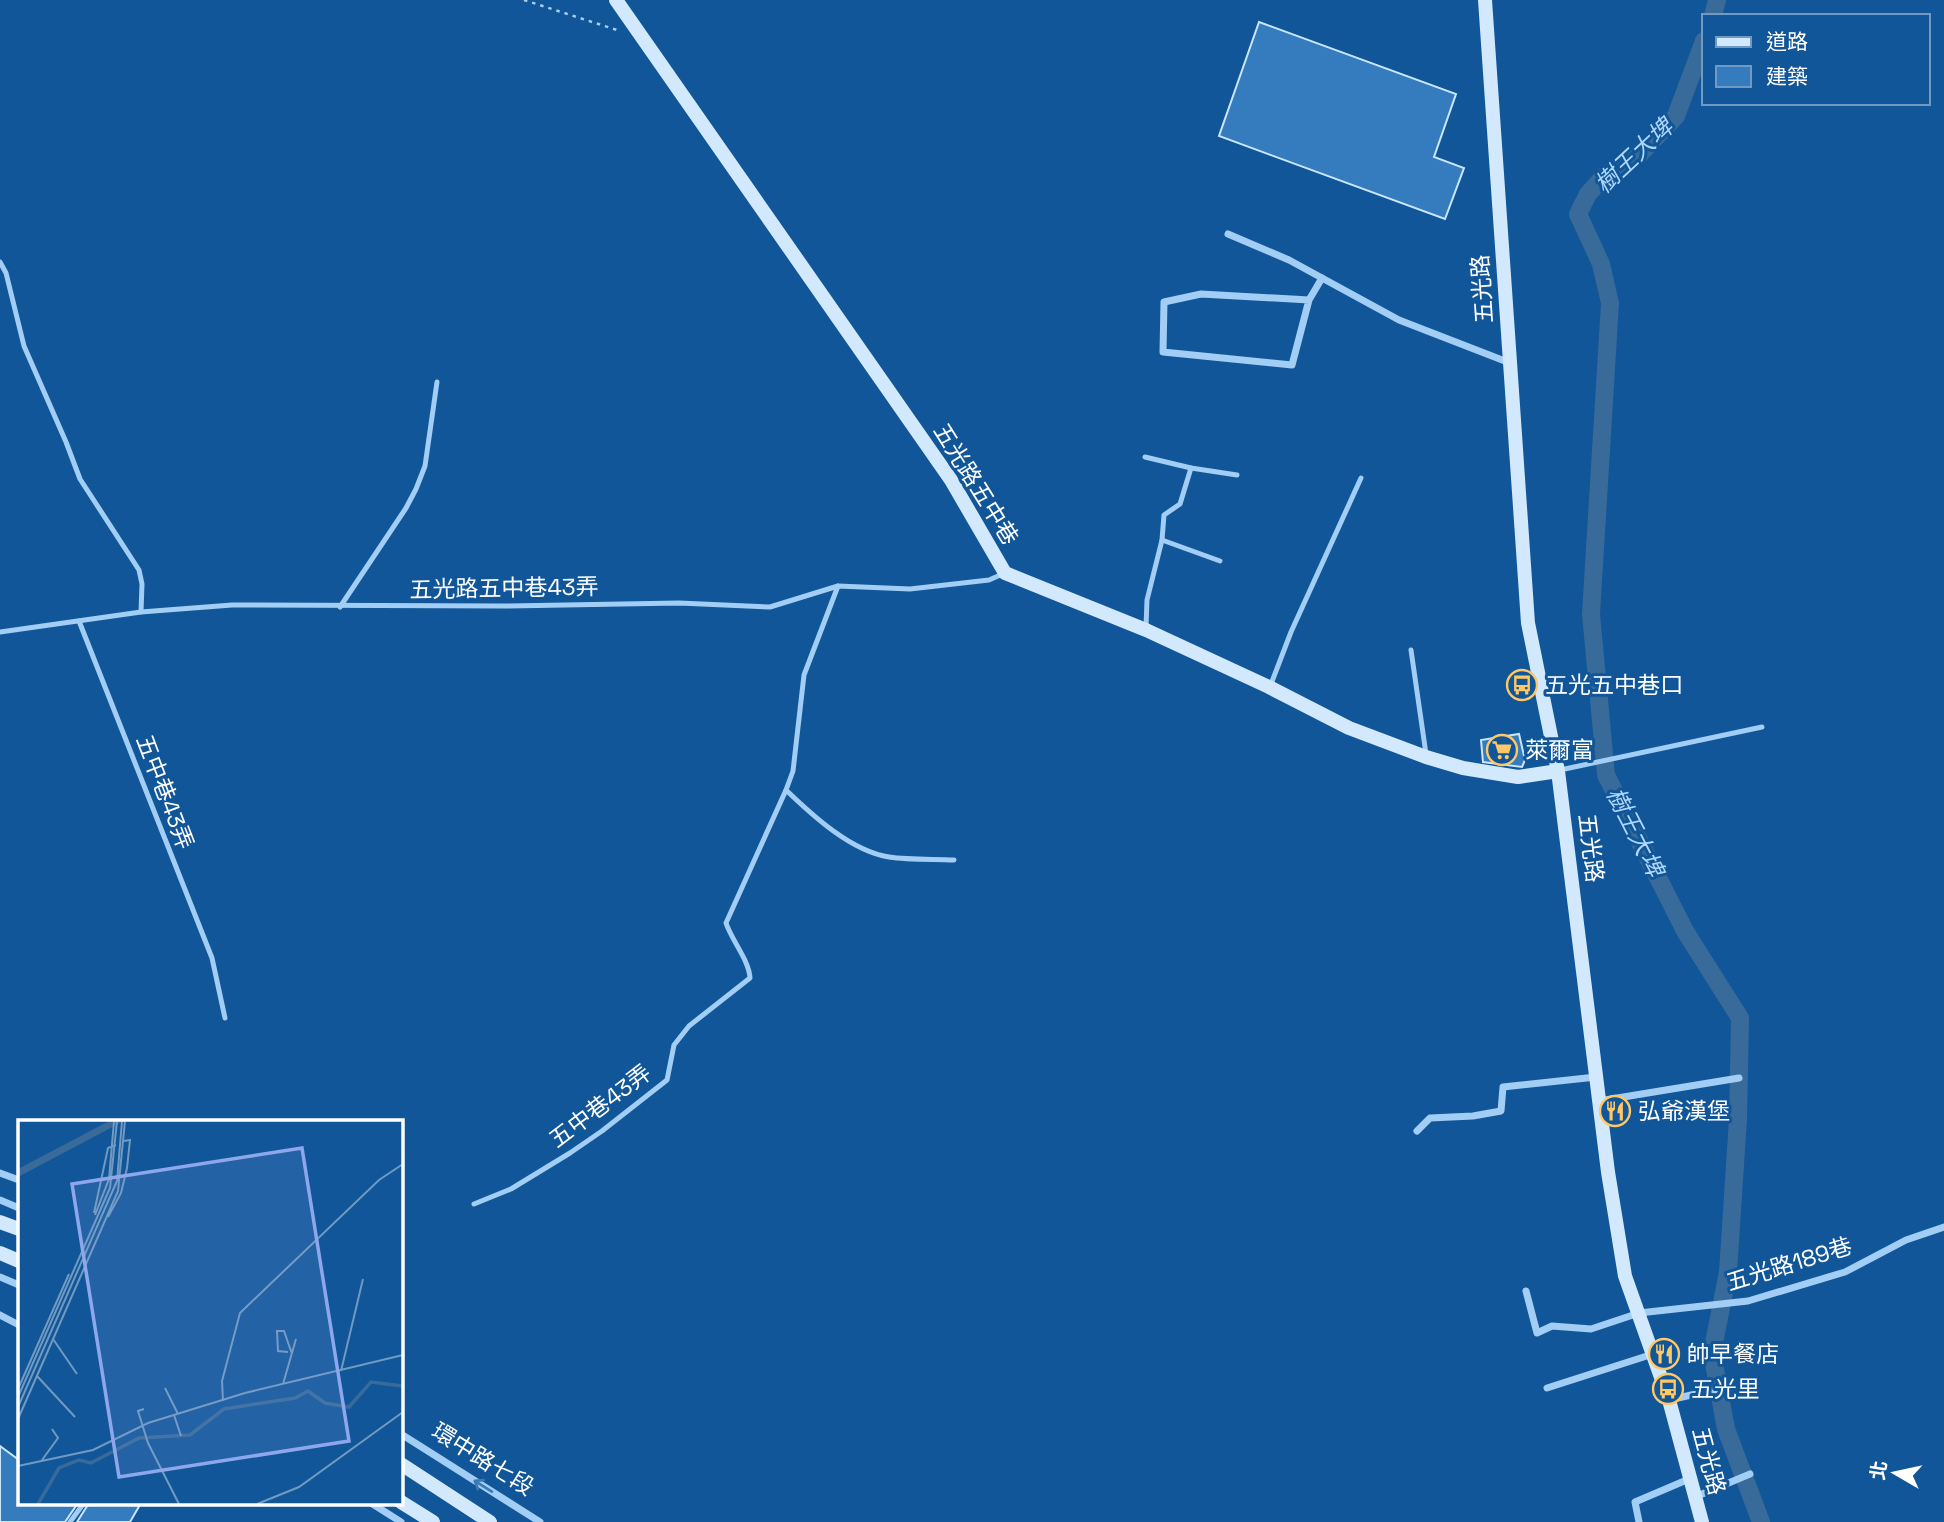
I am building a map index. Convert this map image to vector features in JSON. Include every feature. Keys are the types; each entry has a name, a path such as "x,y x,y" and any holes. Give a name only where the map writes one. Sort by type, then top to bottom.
{"street":[{"name":"五光路五中巷","path":"616,0 951,480 1005,573 1146,630 1269,687 1349,728 1426,757 1463,768 1518,777 1558,771"},
{"name":"五光路","path":"1485,0 1528,624 1558,771 1599,1101 1625,1276 1670,1401 1702,1522"},
{"path":"1228,234 1289,260 1399,320 1510,363"},
{"path":"1310,300 1201,294 1164,302 1163,352 1292,365 1310,300 1322,278"},
{"path":"1417,1131 1430,1118 1473,1116 1502,1111 1503,1087 1596,1077"},
{"path":"1599,1101 1739,1077"},
{"path":"0,1173 18,1181"},
{"path":"0,1200 18,1208"},
{"path":"0,1222 18,1229"},
{"name":"五光路189巷","path":"1526,1291 1537,1333 1552,1326 1591,1329 1639,1313 1748,1301 1845,1272 1906,1240 1944,1227"},
{"path":"0,1253 18,1261"},
{"path":"0,1278 18,1285"},
{"path":"0,1315 18,1324"},
{"path":"1547,1388 1654,1354"},
{"path":"1670,1401 1727,1387"},
{"name":"環中路七段","path":"402,1435 540,1522"},
{"path":"402,1465 489,1522"},
{"path":"1694,1497 1750,1474"},
{"path":"1639,1522 1635,1502 1689,1479"},
{"path":"402,1503 433,1522"},
{"path":"373,1504 401,1522"}],"lane":[{"path":"0,262 6,273 24,346 80,480 139,570 142,584 141,611"},
{"path":"340,607 416,489 425,466 437,382"},
{"path":"1144,457 1237,475"},
{"path":"1146,630 1147,600 1162,540 1164,515 1180,504 1191,467"},
{"path":"1269,687 1361,478"},
{"path":"1162,540 1220,561"},
{"name":"五光路五中巷43弄","path":"0,632 141,611 232,605 340,607 680,603 770,607 838,586 910,589 989,580 1005,573"},
{"name":"五中巷43弄","path":"474,1204 511,1189 570,1153 667,1080 674,1045 689,1026 750,978 750,971 730,936 726,923 793,771 804,675 838,586"},
{"name":"五中巷43弄","path":"79,621 212,958 225,1018"},
{"path":"1411,650 1426,757"},
{"path":"1558,771 1762,727"},
{"path":"786,790 810,813 866,850 888,857 954,860"},
{"path":"70,1522 83,1504"}],"path":[{"path":"524,0 616,30"}],"building":[{"path":"1259,22 1456,94 1434,157 1464,168 1445,219 1219,136"},
{"name":"萊爾富","path":"1519,734 1525,760 1522,767 1483,762 1481,740"},
{"path":"0,1446 18,1459 18,1504 77,1504 65,1522 0,1522"},
{"path":"88,1504 140,1504 130,1522 77,1522"}],"waterway":[{"name":"樹王大埤","path":"1714,14 1717,0"},
{"name":"樹王大埤","path":"1702,46 1676,116 1639,155 1605,175 1588,194 1578,214 1601,264 1610,303 1591,614 1606,775 1685,931 1740,1018 1738,1119 1728,1272 1712,1353 1726,1429 1761,1522"}],"place":[{"name":"五光五中巷口","path":"1522,685"},
{"name":"萊爾富","path":"1502,750"},
{"name":"弘爺漢堡","path":"1615,1111"},
{"name":"帥早餐店","path":"1664,1354"},
{"name":"五光里","path":"1668,1389"}]}
